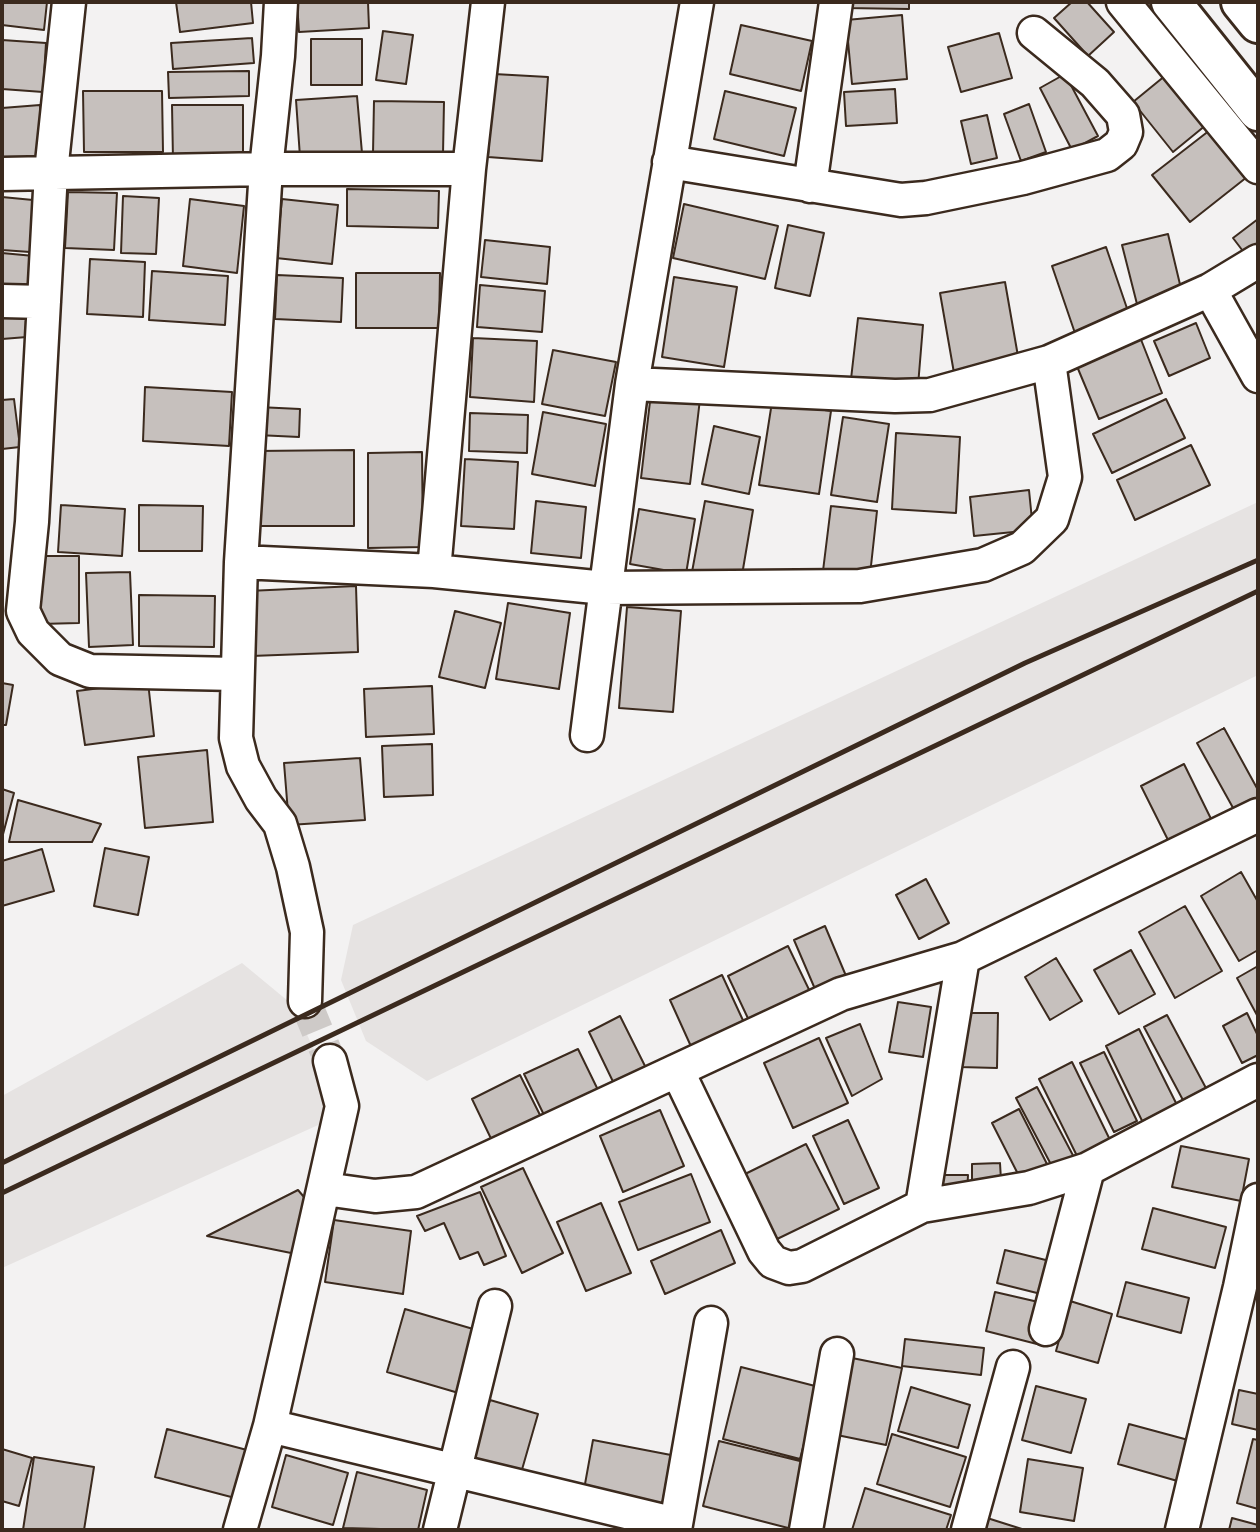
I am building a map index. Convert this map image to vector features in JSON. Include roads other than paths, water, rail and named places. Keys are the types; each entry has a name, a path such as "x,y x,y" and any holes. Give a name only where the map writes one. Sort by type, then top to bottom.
{"main road":[{"path":"1171,2 1258,111"}],"street":[{"path":"69,2 51,172 32,522 23,611 15,623 33,632 60,659 90,671 236,674"},
{"path":"281,2 266,169 241,562 236,738 243,766 261,799 280,824 293,867 307,932 305,1001"},
{"path":"434,571 469,169 488,2"},
{"path":"587,735 632,384 696,2"},
{"path":"810,186 836,2"},
{"path":"1123,2 1258,167"},
{"path":"669,162 901,200 926,198 1023,178 1107,155 1121,144 1126,132 1123,115 1095,83 1034,33"},
{"path":"2,174 266,169 469,169"},
{"path":"632,384 895,396 930,395 1049,362 1210,290 1258,261"},
{"path":"1210,290 1258,376"},
{"path":"2,302 44,302"},
{"path":"241,562 434,571 605,588 860,586 983,565 1022,548 1052,519 1065,477 1049,362"},
{"path":"325,1189 375,1196 416,1192 841,994 963,958 1258,815"},
{"path":"922,1206 963,958"},
{"path":"240,1530 270,1426 342,1106 330,1061"},
{"path":"678,1072 764,1251 773,1262 789,1268 802,1266 922,1206 1029,1188 1088,1168 1258,1080"},
{"path":"1046,1329 1088,1168"},
{"path":"1182,1530 1229,1338 1258,1200"},
{"path":"440,1530 495,1306"},
{"path":"270,1426 675,1527 711,1323"},
{"path":"807,1530 837,1354"},
{"path":"968,1530 1013,1367"}],"tunnel":[{"path":"305,1001 330,1061"}],"railway":[{"path":"2,1163 1025,663 1258,560"},
{"path":"2,1193 1258,591"}]}
